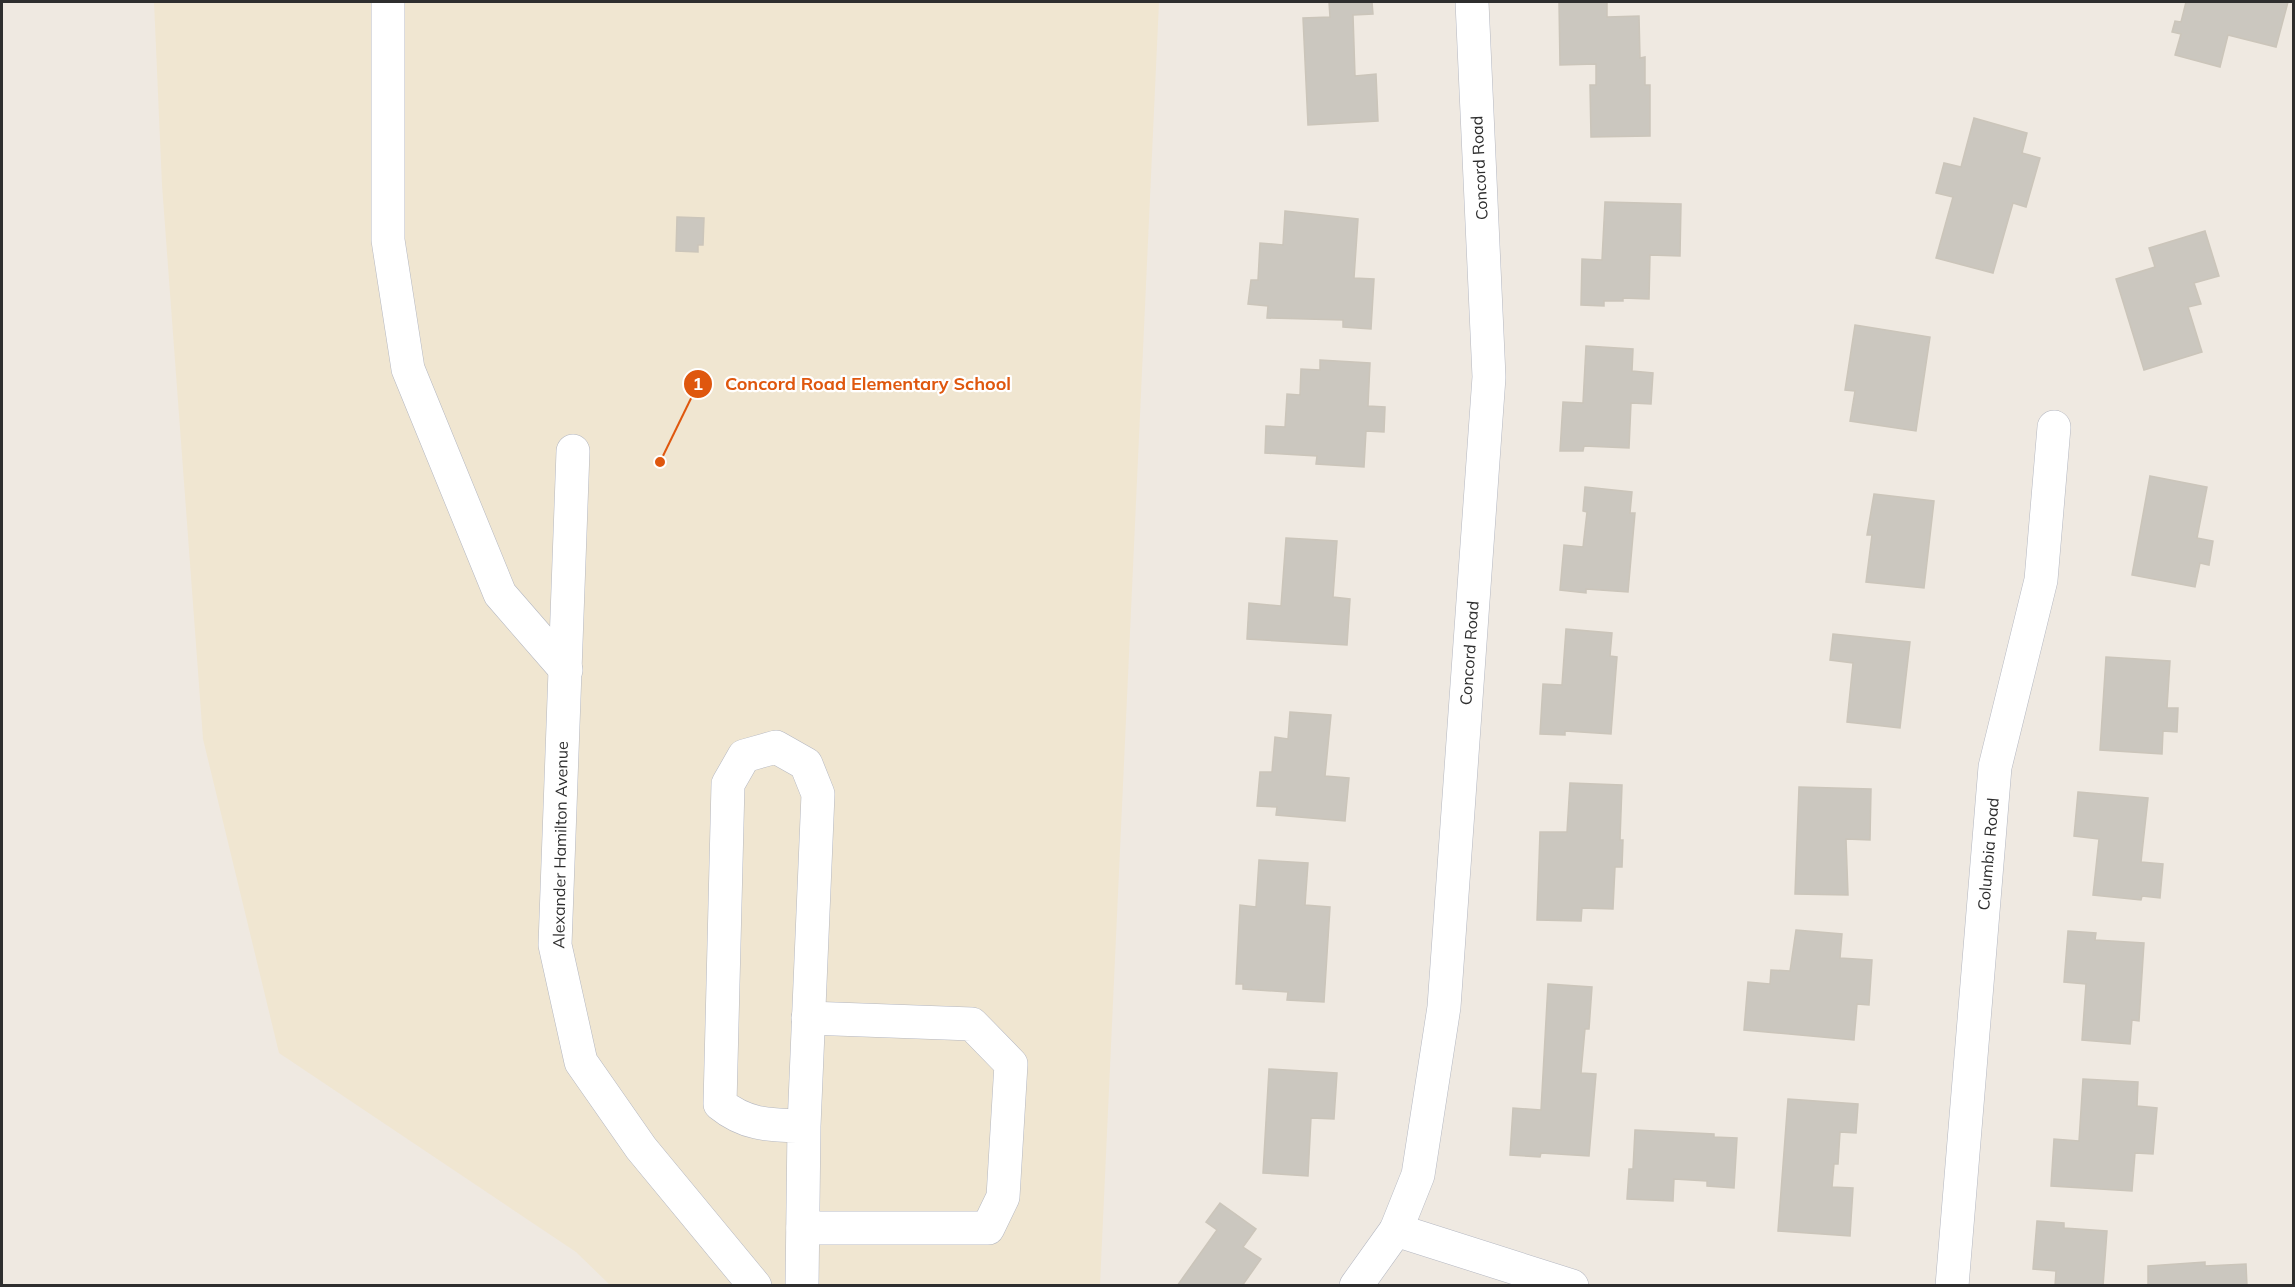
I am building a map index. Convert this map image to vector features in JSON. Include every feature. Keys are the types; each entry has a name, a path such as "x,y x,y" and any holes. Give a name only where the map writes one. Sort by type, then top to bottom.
{"street":[{"path":"388,2 388,240 408,369 500,594 566,670"},
{"name":"Concord Road","path":"1356,1286 1396,1230 1418,1175 1444,1007 1489,378 1472,2"},
{"name":"Columbia Road","path":"1952,1286 1995,767 2041,580 2054,427"},
{"name":"Alexander Hamilton Avenue","path":"573,450 555,945 581,1062 641,1148 755,1286"},
{"path":"802,1286 804,1126 818,794 806,764 776,747 744,756 728,784 720,1104 736,1117 766,1125 804,1126"},
{"path":"802,1228 988,1228 1004,1197 1011,1064 972,1024 808,1018"},
{"path":"1396,1230 1572,1286"}],"shaded area":[{"path":"154,2 1159,2 1100,1285 610,1285 576,1252 279,1053 203,739 162,185"}],"building":[{"path":"1329,2 1372,2 1373,14 1353,15 1355,76 1376,74 1378,121 1308,125 1303,18 1330,17"},
{"path":"1559,2 1607,2 1607,17 1639,16 1640,58 1645,57 1645,85 1650,85 1650,136 1591,137 1590,85 1596,85 1596,64 1560,65"},
{"path":"2186,2 2288,2 2276,47 2228,35 2220,67 2175,55 2181,34 2172,32 2175,21 2181,22"},
{"path":"1974,118 2027,133 2022,153 2040,158 2026,207 2013,203 1993,273 1936,258 1953,197 1936,193 1944,163 1961,167"},
{"path":"1605,202 1681,204 1680,256 1650,255 1649,299 1623,298 1623,301 1604,301 1604,306 1581,305 1582,259 1602,260"},
{"path":"1285,211 1358,219 1354,278 1374,279 1371,329 1343,327 1343,320 1267,318 1268,306 1248,304 1251,280 1258,280 1260,243 1283,245"},
{"path":"677,217 704,218 703,245 698,245 698,252 676,251"},
{"path":"2205,231 2219,276 2194,283 2201,304 2188,307 2202,352 2144,370 2116,279 2155,267 2149,248"},
{"path":"1855,325 1930,337 1916,431 1850,421 1855,391 1845,390"},
{"path":"1586,346 1633,349 1632,371 1653,373 1651,404 1631,403 1629,448 1584,446 1583,451 1560,451 1563,402 1583,403"},
{"path":"1320,360 1370,363 1368,406 1385,407 1384,432 1366,431 1364,467 1316,464 1317,456 1265,453 1266,426 1285,427 1287,394 1300,395 1301,369 1320,370"},
{"path":"2150,476 2207,487 2197,538 2213,541 2209,565 2200,563 2195,587 2132,575"},
{"path":"1585,487 1632,492 1630,513 1635,513 1628,592 1586,589 1586,593 1560,590 1564,545 1583,547 1587,512 1583,511"},
{"path":"1874,494 1934,501 1924,588 1866,582 1872,535 1867,535"},
{"path":"1286,538 1337,541 1333,597 1350,599 1347,645 1247,639 1249,603 1281,606"},
{"path":"1566,629 1612,633 1610,656 1617,657 1611,734 1565,731 1565,735 1540,734 1543,684 1562,685"},
{"path":"1833,634 1910,642 1900,728 1847,722 1853,663 1830,660"},
{"path":"2106,657 2170,661 2167,708 2178,708 2177,732 2163,731 2162,754 2100,750"},
{"path":"1290,712 1331,715 1325,776 1349,778 1345,821 1276,815 1277,807 1257,806 1260,772 1272,772 1275,737 1288,739"},
{"path":"1570,783 1622,785 1620,840 1623,840 1622,867 1615,867 1613,909 1582,908 1581,921 1537,920 1540,832 1567,832"},
{"path":"1799,787 1871,789 1870,840 1846,839 1848,895 1795,894"},
{"path":"2078,792 2148,798 2141,862 2163,864 2160,898 2142,896 2141,900 2093,895 2099,839 2074,836"},
{"path":"1259,860 1308,863 1305,905 1330,907 1324,1002 1287,1000 1288,992 1243,989 1243,984 1236,984 1240,905 1256,907"},
{"path":"1796,930 1842,934 1840,958 1872,960 1869,1005 1857,1004 1854,1040 1744,1030 1748,982 1770,984 1771,970 1790,971"},
{"path":"2068,931 2096,933 2095,940 2144,943 2139,1021 2132,1020 2130,1044 2082,1040 2086,984 2064,982"},
{"path":"1548,984 1592,987 1589,1029 1585,1029 1581,1073 1596,1074 1589,1156 1541,1153 1540,1157 1510,1155 1513,1108 1541,1110"},
{"path":"1269,1069 1337,1073 1334,1119 1311,1118 1308,1176 1263,1173"},
{"path":"2083,1079 2138,1082 2137,1106 2157,1108 2153,1154 2135,1153 2132,1191 2051,1186 2054,1139 2079,1141"},
{"path":"1788,1099 1858,1104 1856,1133 1840,1132 1838,1164 1834,1164 1832,1187 1853,1188 1850,1236 1778,1231"},
{"path":"1635,1130 1714,1134 1714,1137 1737,1138 1734,1188 1707,1186 1707,1181 1674,1179 1673,1201 1627,1199 1629,1169 1633,1169"},
{"path":"1220,1203 1256,1229 1243,1247 1261,1259 1242,1286 1177,1286 1217,1230 1206,1222"},
{"path":"2037,1221 2064,1223 2064,1228 2107,1231 2103,1286 2055,1286 2056,1271 2033,1269"},
{"path":"2205,1262 2205,1266 2246,1264 2247,1286 2148,1286 2148,1266"}],"place":[{"name":"Concord Road Elementary School","path":"660,462"}]}
